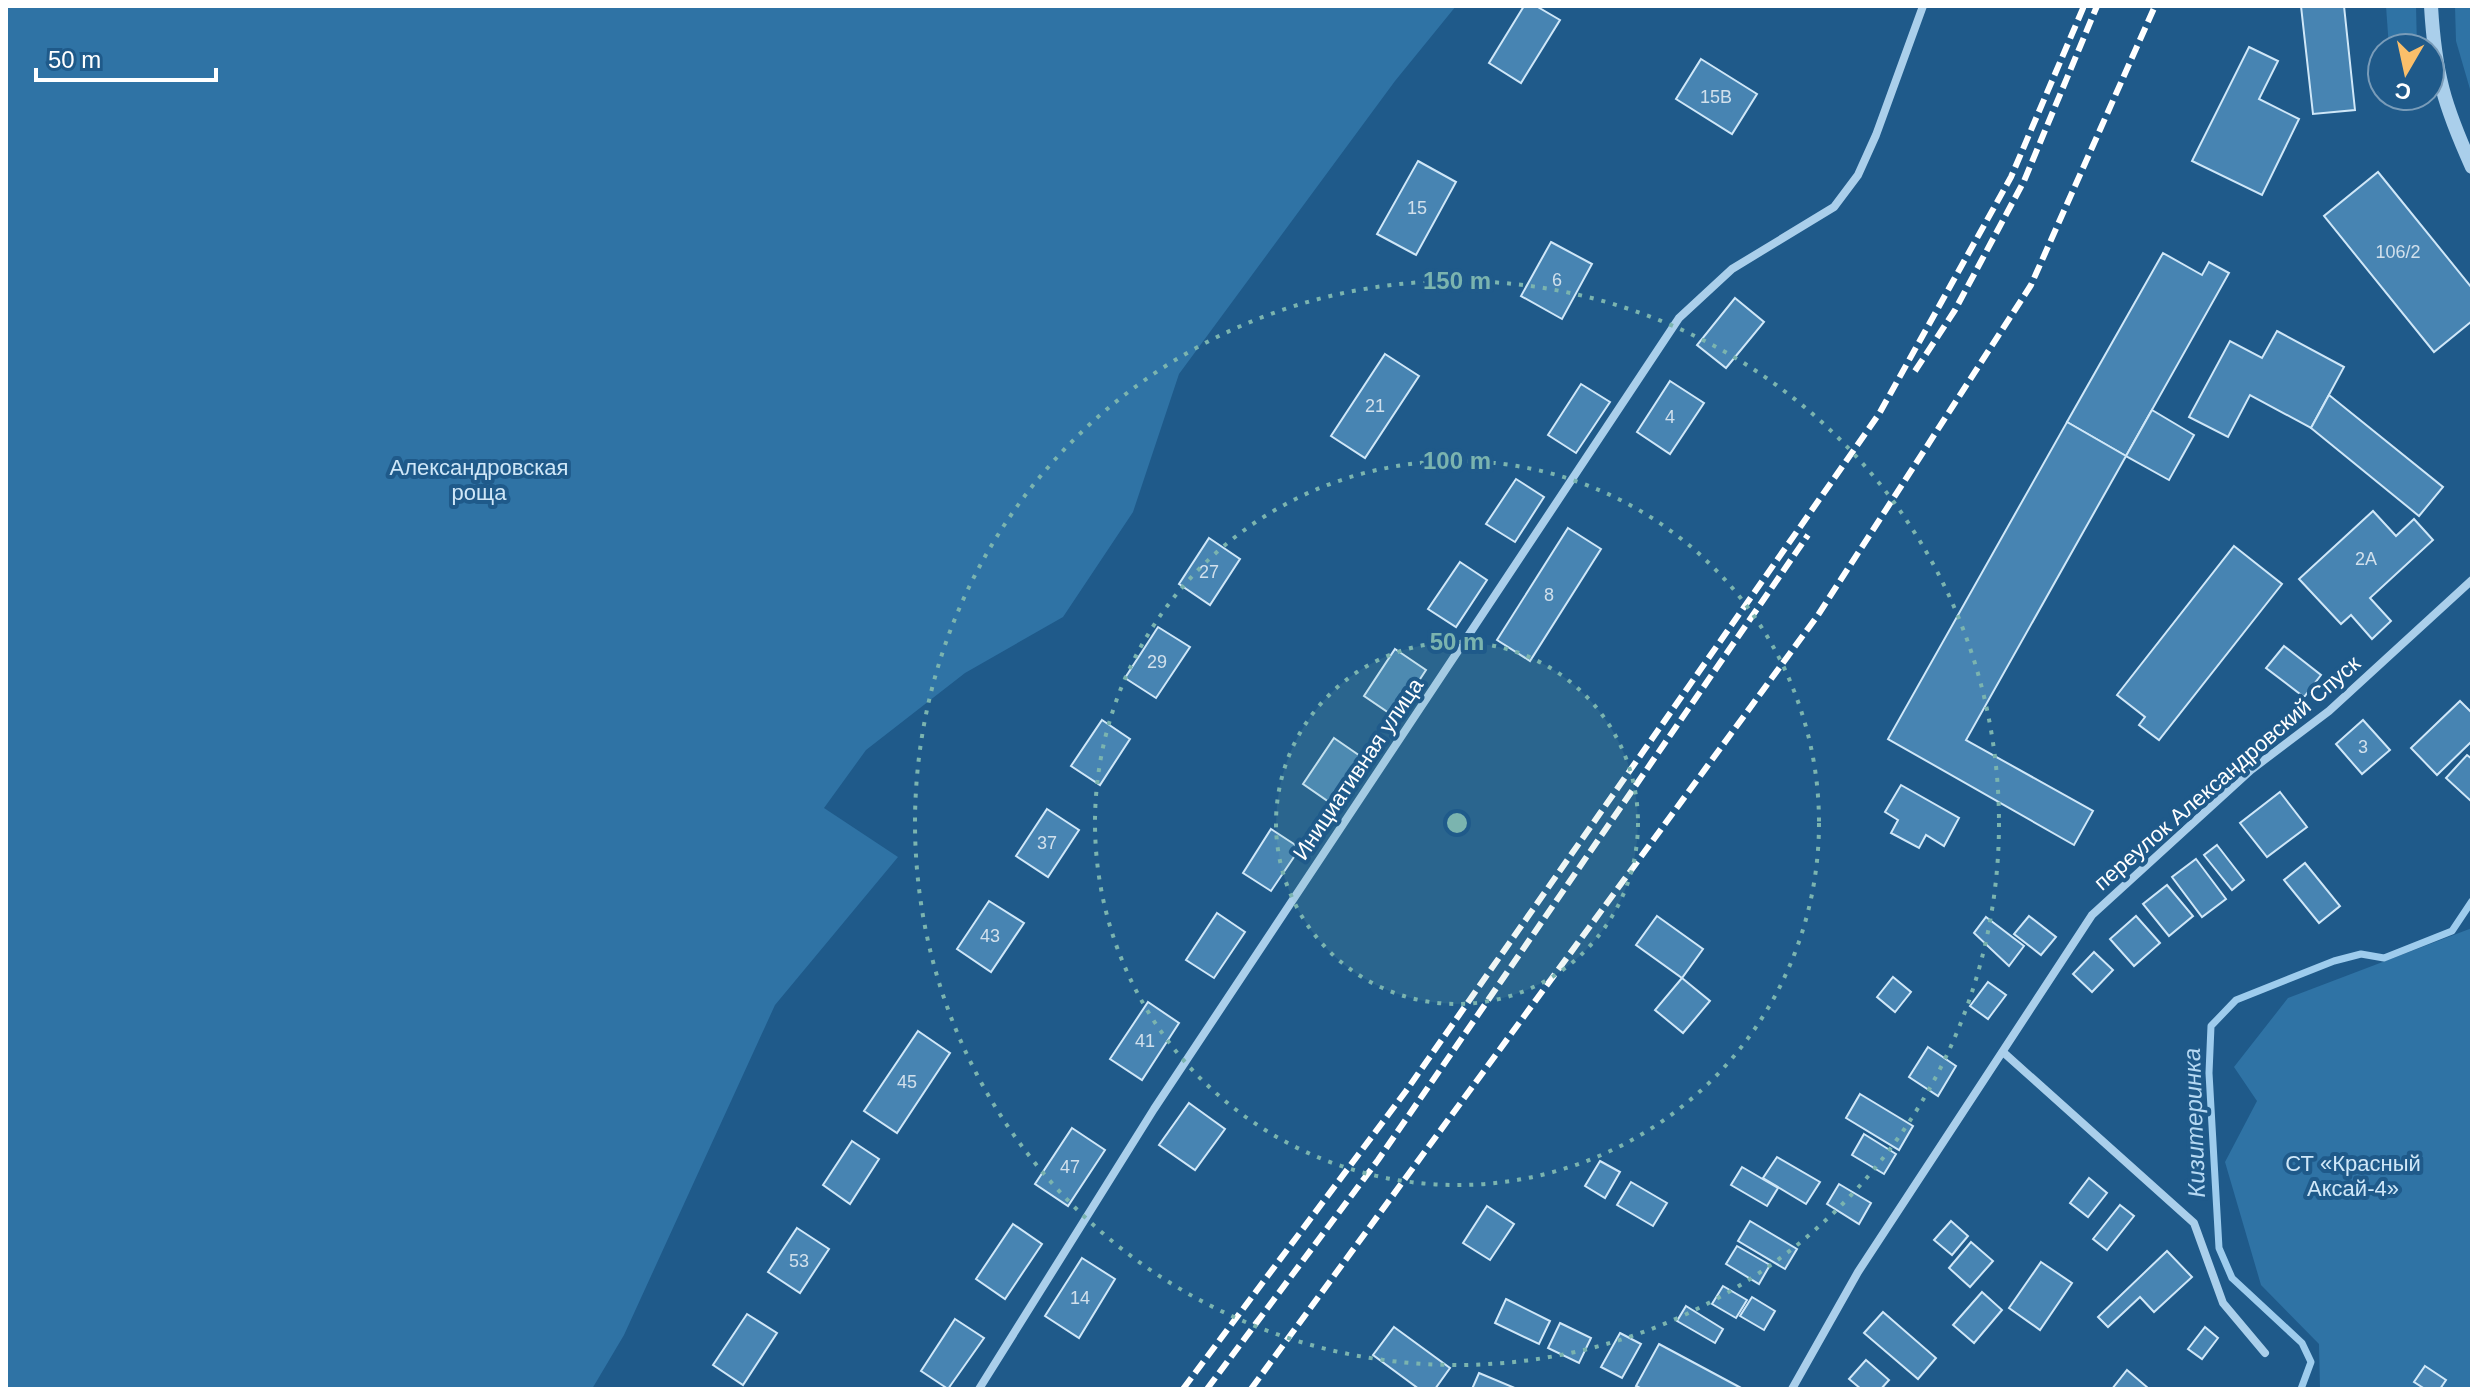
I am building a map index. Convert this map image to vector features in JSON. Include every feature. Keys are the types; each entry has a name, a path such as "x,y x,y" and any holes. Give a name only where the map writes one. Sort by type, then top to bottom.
{"street":[{"name":"Инициативная улица","path":"979,1389 1154,1109 1679,318 1732,269 1834,207 1858,175 1876,135 1923,6"},
{"path":"2431,6 2434,55 2445,106 2472,167"},
{"name":"переулок Александровский Спуск","path":"1792,1389 1858,1272 2092,915 2251,770 2329,711 2472,580"},
{"path":"2003,1052 2194,1223 2223,1303 2265,1353"}],"green space":[{"name":"Александровская роща","path":"6,6 1456,6 1395,81 1179,374 1133,512 1063,617 965,673 866,750 824,808 898,857 775,1005 624,1335 592,1389 6,1389"},
{"path":"2386,6 2416,6 2417,32 2388,32"},
{"path":"2455,6 2472,6 2472,96 2456,41"},
{"name":"СТ «Красный Аксай-4»","path":"2472,928 2472,1389 2320,1389 2319,1344 2261,1285 2225,1162 2257,1101 2234,1067 2288,998"}],"building":[{"path":"1524,6 1536,6 1560,20 1521,83 1489,63"},
{"path":"2301,6 2344,6 2355,110 2313,114"},
{"path":"2249,47 2278,61 2259,99 2299,119 2262,195 2192,161"},
{"path":"1701,59 1757,94 1732,134 1676,99"},
{"path":"1418,161 1456,182 1416,255 1377,234"},
{"path":"2378,172 2472,288 2472,321 2434,352 2324,216"},
{"path":"1551,242 1592,264 1562,319 1521,296"},
{"path":"2163,253 2202,275 2209,262 2229,273 2126,456 2067,422"},
{"path":"1735,298 1764,322 1726,368 1697,345"},
{"path":"2277,331 2344,367 2311,428 2250,395 2228,437 2189,417 2230,341 2262,358"},
{"path":"1385,354 1419,376 1365,458 1331,436"},
{"path":"1670,381 1704,403 1670,454 1637,432"},
{"path":"1581,384 1610,402 1576,453 1548,435"},
{"path":"2329,395 2443,487 2419,516 2311,428"},
{"path":"2152,410 2194,435 2169,480 2126,456"},
{"path":"2067,422 2126,456 1966,740 2093,811 2074,845 1888,739"},
{"path":"1516,479 1544,497 1515,542 1486,524"},
{"path":"2373,511 2396,536 2414,519 2433,540 2370,598 2391,621 2372,639 2351,615 2341,624 2299,579"},
{"path":"1568,528 1601,549 1530,661 1497,640"},
{"path":"1209,538 1240,559 1210,605 1179,584"},
{"path":"2234,546 2282,584 2159,740 2139,725 2145,717 2117,695"},
{"path":"1460,562 1487,580 1456,627 1428,609"},
{"path":"1158,627 1190,647 1156,698 1125,678"},
{"path":"2284,646 2321,675 2304,697 2266,668"},
{"path":"1395,649 1426,670 1395,717 1364,696"},
{"path":"2460,701 2472,713 2472,741 2437,775 2411,748"},
{"path":"1102,720 1130,739 1100,785 1071,766"},
{"path":"2363,720 2390,750 2362,774 2336,744"},
{"path":"1334,738 1363,758 1332,804 1303,784"},
{"path":"2467,755 2472,759 2472,802 2446,778"},
{"path":"1901,785 1959,818 1944,846 1926,835 1919,848 1891,833 1898,820 1885,812"},
{"path":"2280,792 2307,827 2267,857 2240,823"},
{"path":"1047,809 1079,830 1048,877 1016,856"},
{"path":"1271,829 1300,848 1271,891 1243,873"},
{"path":"2217,845 2244,880 2232,890 2204,855"},
{"path":"2196,859 2226,899 2202,917 2172,877"},
{"path":"2305,863 2340,906 2319,923 2284,880"},
{"path":"2167,885 2193,916 2169,936 2143,904"},
{"path":"989,901 1024,923 991,972 957,949"},
{"path":"1217,913 1245,932 1214,978 1186,960"},
{"path":"1657,916 1703,949 1682,978 1636,945"},
{"path":"2029,916 2056,937 2041,955 2014,934"},
{"path":"2136,916 2160,943 2134,966 2110,939"},
{"path":"1986,917 2024,946 2009,966 1974,933"},
{"path":"2094,952 2113,970 2092,992 2073,974"},
{"path":"1893,977 1911,992 1895,1012 1877,997"},
{"path":"1682,978 1710,1001 1683,1033 1655,1010"},
{"path":"1988,982 2006,995 1988,1019 1970,1006"},
{"path":"1148,1002 1179,1023 1142,1080 1110,1059"},
{"path":"918,1031 950,1053 897,1133 864,1111"},
{"path":"1928,1047 1956,1066 1938,1096 1909,1077"},
{"path":"1860,1094 1913,1126 1899,1150 1846,1118"},
{"path":"1189,1103 1225,1129 1195,1170 1159,1145"},
{"path":"1072,1128 1105,1150 1068,1206 1035,1184"},
{"path":"1864,1134 1896,1154 1884,1174 1852,1155"},
{"path":"852,1141 879,1159 850,1204 823,1185"},
{"path":"1777,1157 1820,1182 1806,1204 1763,1178"},
{"path":"1600,1161 1620,1172 1605,1198 1585,1186"},
{"path":"1742,1167 1778,1188 1767,1206 1731,1185"},
{"path":"2089,1178 2107,1193 2088,1217 2070,1203"},
{"path":"1631,1182 1667,1203 1653,1226 1617,1205"},
{"path":"1839,1184 1871,1203 1859,1224 1827,1204"},
{"path":"2120,1205 2134,1216 2107,1250 2093,1239"},
{"path":"1487,1206 1514,1224 1490,1260 1463,1243"},
{"path":"1750,1221 1797,1249 1785,1269 1738,1241"},
{"path":"1951,1221 1968,1236 1952,1255 1934,1240"},
{"path":"1013,1224 1042,1244 1005,1299 976,1279"},
{"path":"797,1228 829,1249 800,1293 768,1272"},
{"path":"1971,1242 1993,1261 1970,1287 1949,1268"},
{"path":"1737,1246 1770,1265 1759,1284 1726,1264"},
{"path":"2167,1251 2192,1277 2154,1312 2140,1297 2108,1327 2098,1317"},
{"path":"1082,1258 1115,1279 1079,1338 1045,1316"},
{"path":"2041,1262 2072,1283 2040,1330 2009,1308"},
{"path":"1723,1286 1747,1300 1736,1318 1712,1304"},
{"path":"1982,1292 2002,1310 1974,1343 1953,1325"},
{"path":"1752,1297 1775,1311 1764,1330 1740,1316"},
{"path":"1506,1299 1550,1321 1539,1344 1495,1323"},
{"path":"1686,1306 1723,1329 1715,1343 1677,1321"},
{"path":"1883,1312 1936,1358 1918,1379 1864,1333"},
{"path":"747,1314 777,1333 743,1385 713,1365"},
{"path":"955,1319 984,1338 948,1389 921,1371"},
{"path":"1560,1323 1591,1338 1579,1363 1548,1348"},
{"path":"1394,1327 1450,1368 1435,1389 1419,1389 1373,1355"},
{"path":"2205,1327 2218,1338 2202,1359 2188,1349"},
{"path":"1620,1333 1641,1344 1622,1378 1601,1367"},
{"path":"1659,1344 1743,1389 1642,1389 1636,1386"},
{"path":"1866,1360 1889,1380 1881,1389 1861,1389 1849,1379"},
{"path":"2425,1366 2446,1380 2440,1389 2425,1389 2414,1382"},
{"path":"2127,1370 2148,1388 2112,1389"},
{"path":"1479,1373 1515,1388 1472,1389"}],"waterway":[{"name":"Кизитеринка","path":"2301,1389 2311,1362 2302,1343 2232,1278 2219,1248 2209,1073 2211,1026 2236,1000 2334,961 2361,954 2384,958 2452,931 2472,901"}],"railway":[{"path":"1183,1389 1406,1091 1879,414 2011,177 2084,6"},
{"path":"1915,371 1955,310 2024,181 2097,6"},
{"path":"1251,1389 1818,615 2031,285 2155,6"},
{"path":"1207,1389 1378,1160 1808,535"}]}
